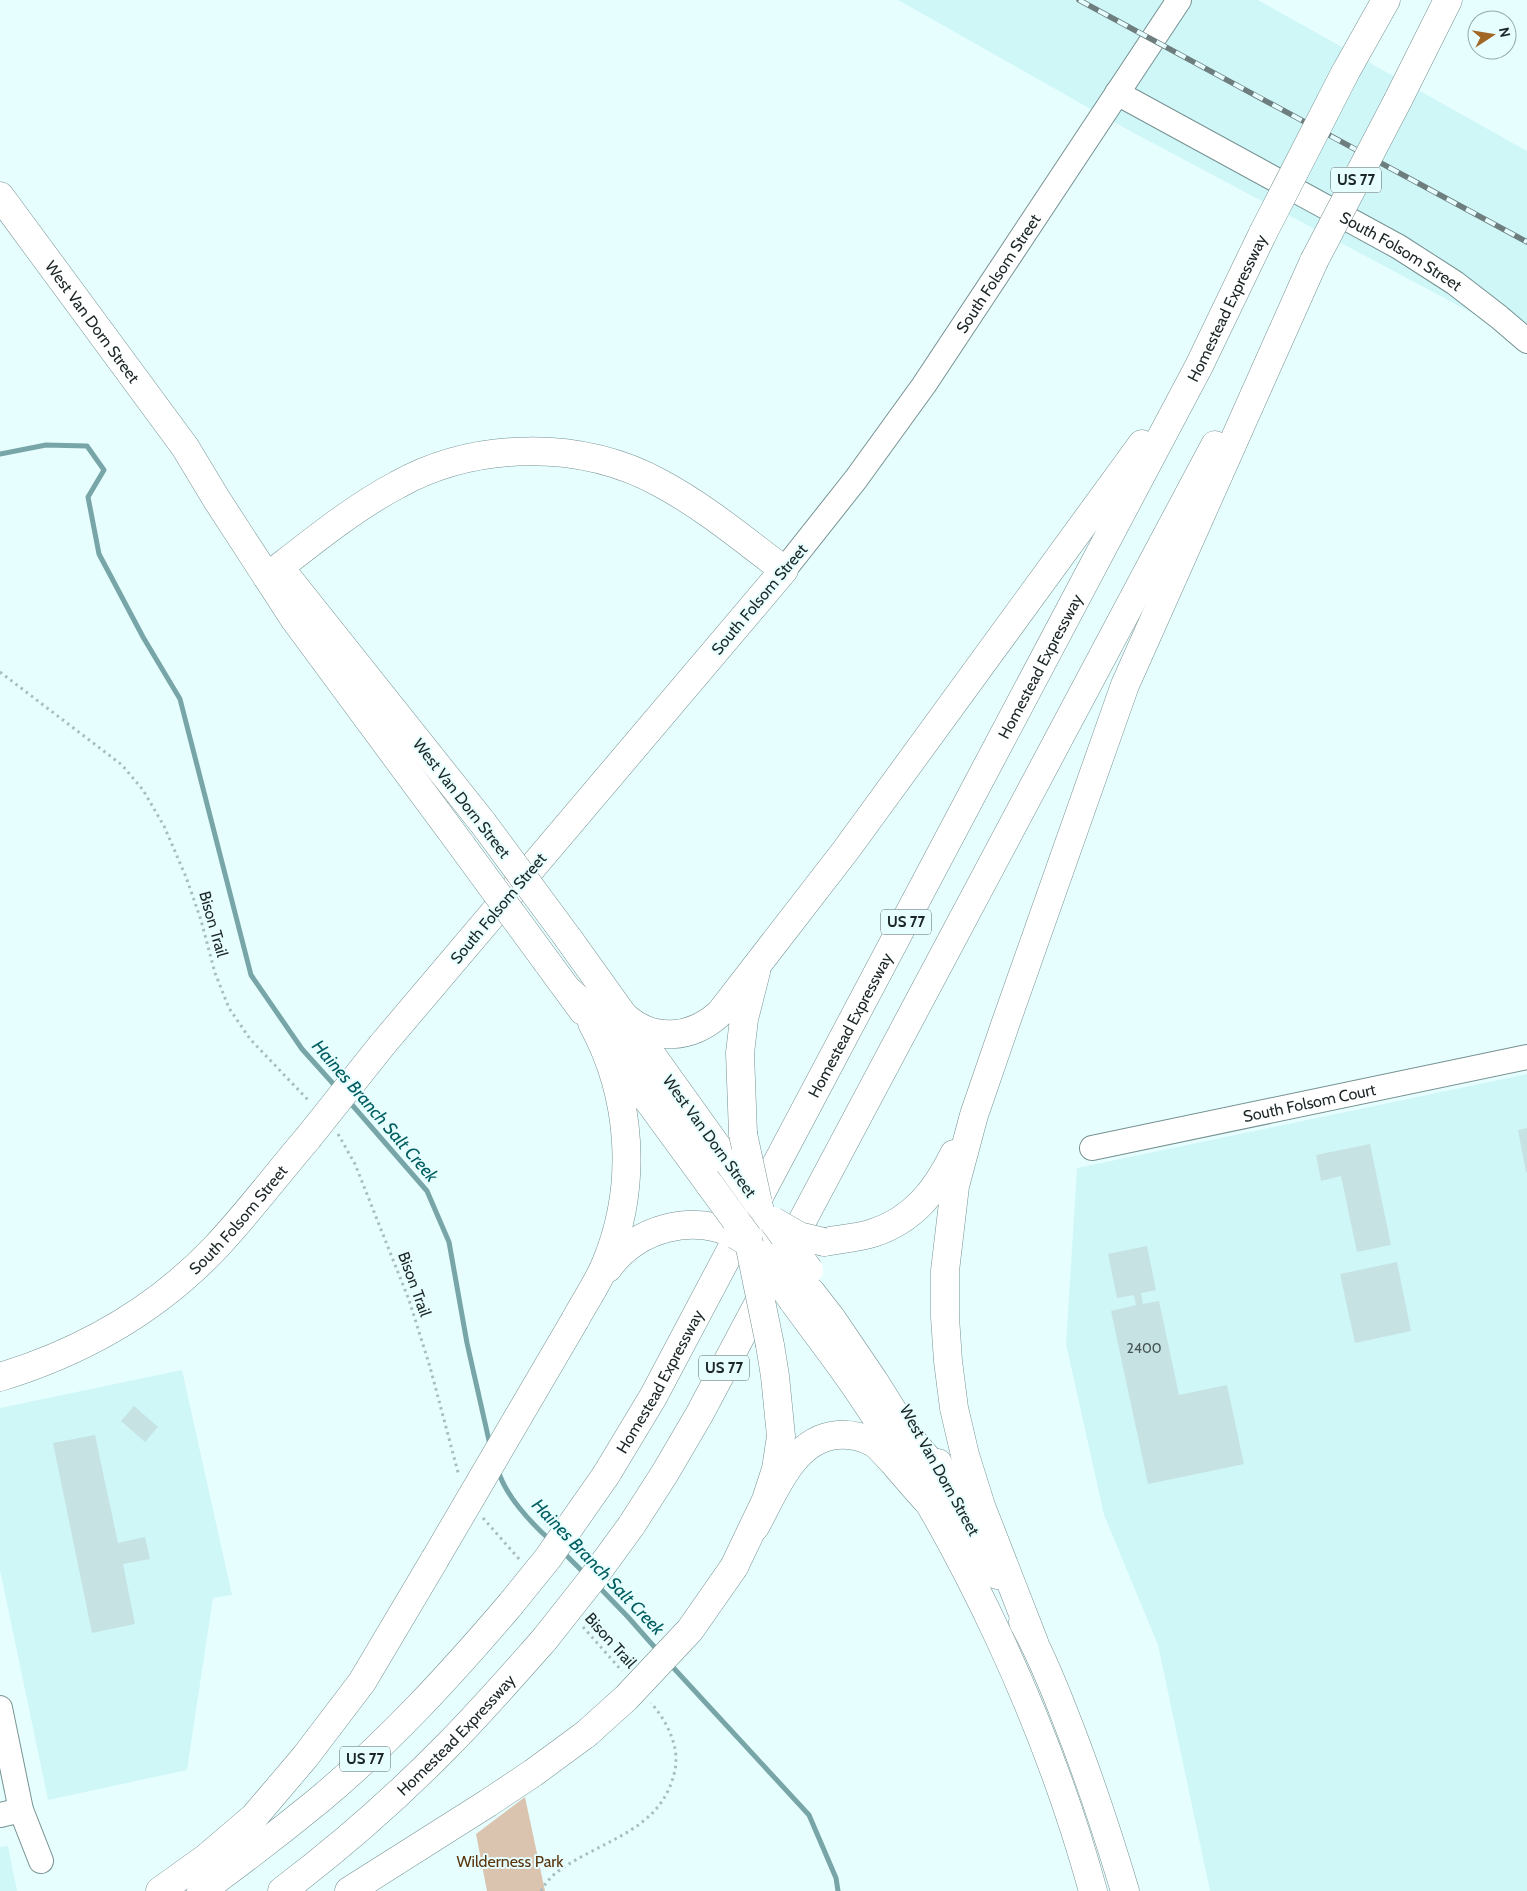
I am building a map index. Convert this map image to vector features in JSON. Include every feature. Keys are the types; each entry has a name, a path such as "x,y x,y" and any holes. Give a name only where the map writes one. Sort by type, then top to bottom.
{"main road":[{"name":"Homestead Expressway","path":"201,1891 251,1855 320,1800 371,1754 428,1698 510,1605 548,1558 606,1475 654,1398 1199,366 1263,233 1345,74 1386,0"},
{"name":"Homestead Expressway","path":"282,1891 379,1811 446,1747 544,1640 593,1578 665,1473 699,1414 1136,591 1314,261 1448,0"},
{"name":"West Van Dorn Street","path":"0,196 186,447 198,460 273,572 483,823 623,1015 723,1172"},
{"path":"1034,1642 981,1506 967,1464 954,1408 944,1318 949,1229 955,1186 974,1115 1125,685 1314,261"},
{"path":"623,1015 643,1030 659,1034 678,1034 703,1026 720,1013 846,850 1199,366"},
{"path":"273,572 370,501 398,484 434,468 466,459 526,452 559,453 591,458 629,469 659,482 688,499 784,570"},
{"name":"South Folsom Street","path":"0,1376 68,1352 107,1332 145,1309 179,1282 215,1248 308,1138 382,1045 784,570"},
{"name":"West Van Dorn Street","path":"273,572 295,620 569,991 649,1104 764,1212 801,1285 866,1402 953,1545 990,1618 1022,1690 1058,1783 1093,1891"},
{"path":"755,1527 771,1486 781,1436 760,1252 764,1212 743,1134 740,1053 744,1019 754,977 768,951"},
{"path":"569,991 607,1025 704,1154 723,1172 760,1252"},
{"path":"160,1891 206,1858 254,1817 305,1758 362,1682 592,1290 607,1261 623,1206 627,1146 622,1107 611,1064 592,1023"},
{"path":"764,1212 799,1236 824,1242 873,1233 899,1222 932,1193 974,1115"},
{"path":"592,1290 616,1256 626,1248 640,1239 665,1228 690,1224 707,1225 727,1230 760,1252 801,1285"},
{"name":"West Van Dorn Street","path":"801,1285 818,1301 874,1380 909,1437 949,1484 1034,1642 1083,1762 1125,1891"},
{"path":"349,1891 533,1773 586,1734 626,1698 690,1630 734,1567 791,1464 801,1451 814,1441 846,1434 875,1444 928,1502"}],"street":[{"path":"1118,93 1179,0"},
{"name":"South Folsom Street","path":"784,570 856,479 924,384 1118,93 1399,247 1455,283 1527,341"},
{"name":"South Folsom Court","path":"1092,1148 1527,1057"},
{"path":"0,1708 11,1813 41,1861"}],"path":[{"name":"Bison Trail","path":"0,672 122,764 143,790 164,826 186,877 201,920 215,973 230,1008 250,1039 310,1103"},
{"name":"Bison Trail","path":"334,1130 355,1164 409,1300 430,1367 452,1454 463,1484"},
{"path":"482,1516 522,1561"},
{"name":"Bison Trail","path":"578,1622 624,1673"},
{"path":"541,1891 546,1882 561,1868 641,1824 660,1807 672,1787 677,1762 673,1740 657,1710 650,1703"}],"shaded area":[{"path":"898,0 1258,0 1527,151 1527,342 1119,125"},
{"path":"1527,1074 1527,1891 1210,1891 1158,1645 1104,1515 1066,1344 1077,1168"},
{"path":"182,1370 232,1595 213,1598 187,1770 48,1800 0,1570 0,1408"},
{"path":"8,1846 17,1891 0,1891 0,1847"}],"green space":[{"name":"Wilderness Park","path":"525,1797 545,1891 487,1891 476,1834"}],"building":[{"path":"1527,1128 1527,1172 1526,1172 1518,1130"},
{"path":"1370,1144 1391,1245 1357,1252 1341,1176 1321,1181 1316,1155"},
{"path":"1147,1246 1156,1290 1141,1293 1143,1304 1159,1301 1179,1395 1227,1385 1244,1464 1148,1484 1111,1311 1136,1305 1134,1295 1117,1298 1108,1254"},
{"path":"1397,1262 1411,1331 1355,1343 1340,1274"},
{"path":"134,1406 158,1427 145,1442 121,1421"},
{"path":"95,1435 118,1543 145,1537 150,1559 123,1564 135,1624 92,1633 53,1443"}],"waterway":[{"name":"Haines Branch Salt Creek","path":"0,454 46,445 87,446 104,470 88,497 99,554 143,637 180,699 251,975 302,1049 337,1088"},
{"name":"Haines Branch Salt Creek","path":"347,1099 427,1191 449,1242 467,1343 490,1445"},
{"name":"Haines Branch Salt Creek","path":"498,1470 506,1489 513,1499 527,1517 550,1540"},
{"name":"Haines Branch Salt Creek","path":"562,1551 586,1575"},
{"name":"Haines Branch Salt Creek","path":"598,1586 658,1651"},
{"name":"Haines Branch Salt Creek","path":"669,1663 809,1815 836,1878 838,1891"}],"railway":[{"path":"1079,0 1527,242"}]}
